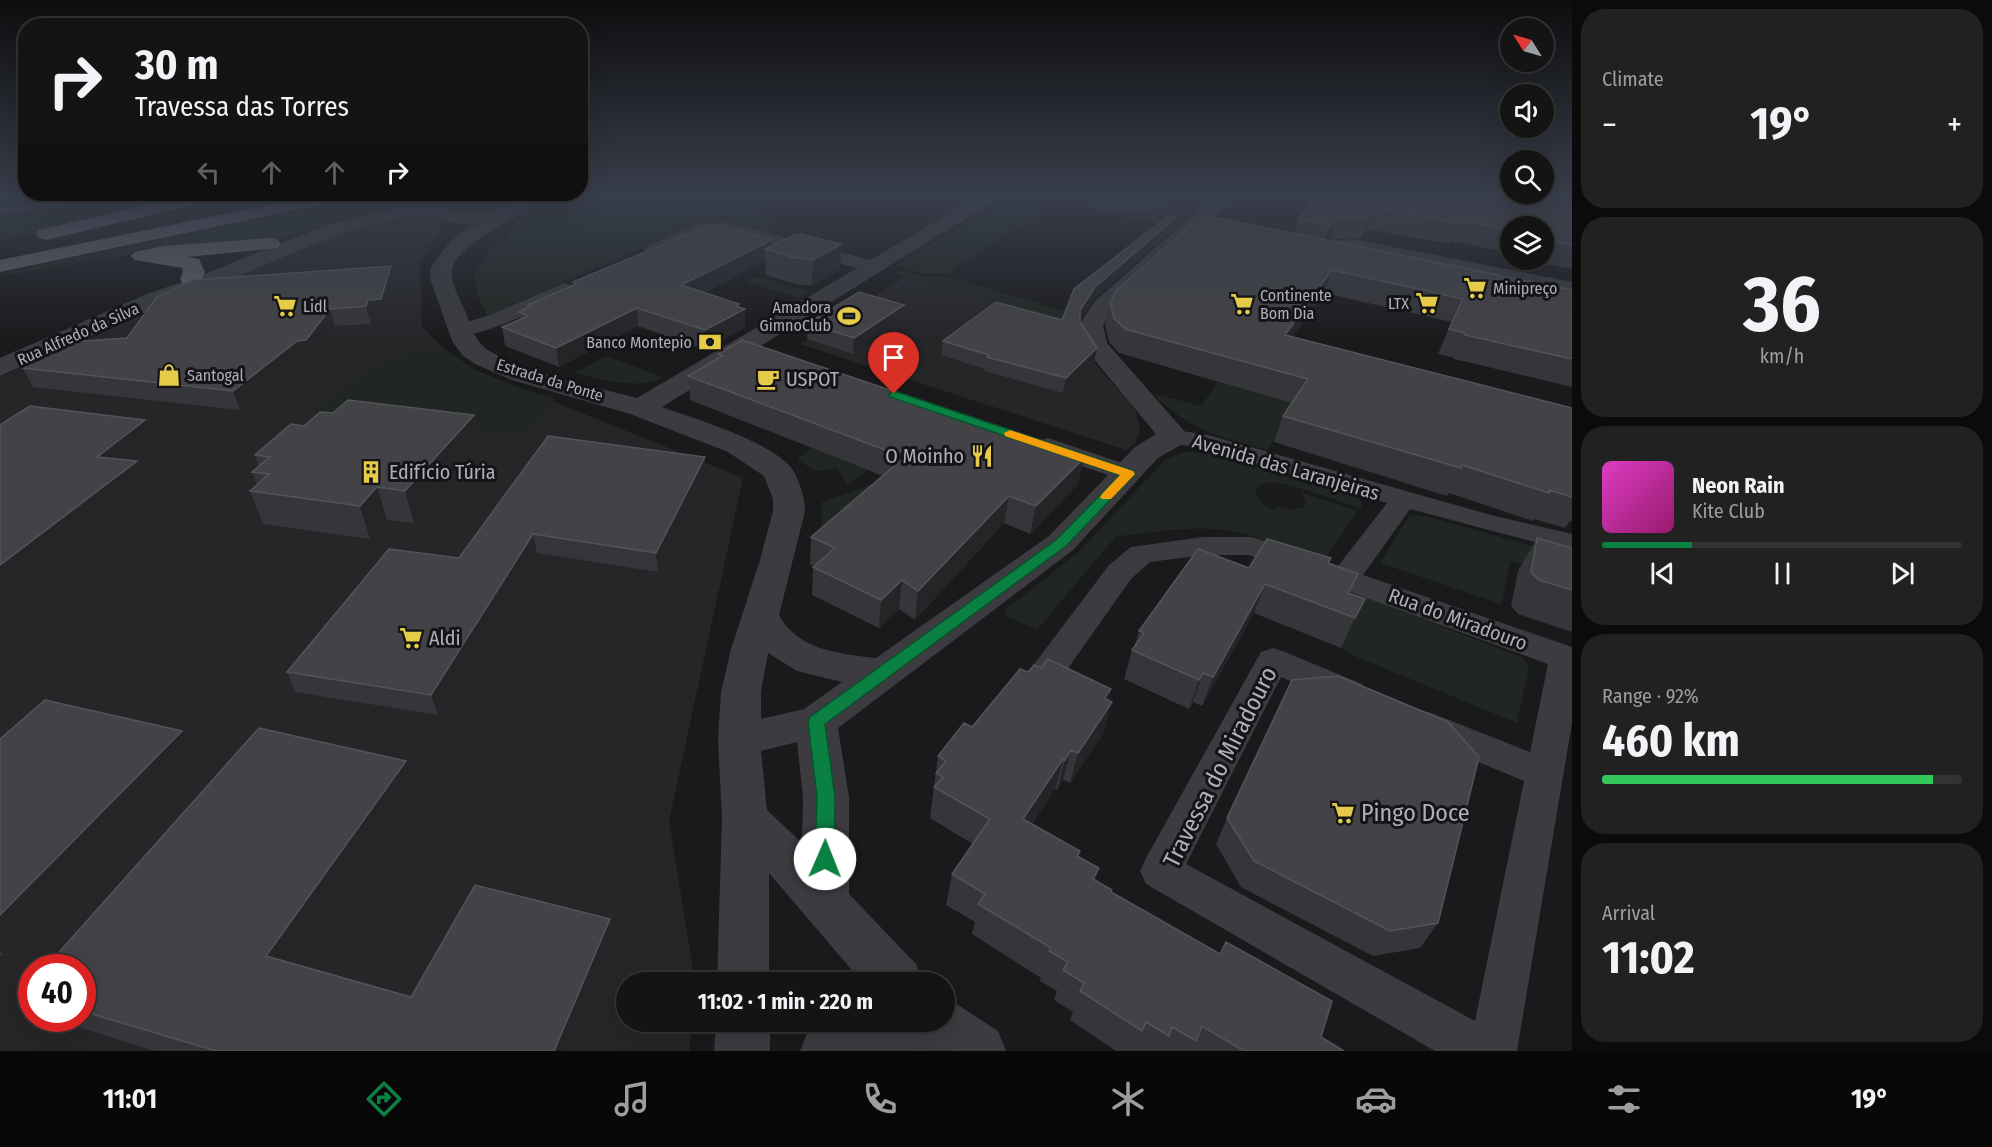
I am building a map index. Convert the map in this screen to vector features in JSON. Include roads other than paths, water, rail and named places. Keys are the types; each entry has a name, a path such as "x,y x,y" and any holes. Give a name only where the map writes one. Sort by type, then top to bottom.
{"highway":[{"path":"0,255 64,242"},
{"path":"0,266 116,242"},
{"path":"0,281 164,252 271,244"},
{"path":"80,267 172,259 191,264 194,272 191,279"}],"street":[{"name":"Rua Alfredo da Silva","path":"155,299 191,279 277,242"},
{"name":"Rua Alfredo da Silva","path":"271,244 281,242"},
{"name":"Rua Alfredo da Silva","path":"0,368 155,299 207,281 299,242"},
{"name":"Estrada da Ponte","path":"462,242 445,261 440,274 471,350 497,365 521,374 640,408 738,446 777,471 789,500 789,511 777,560 750,649 741,692 739,740 745,818 743,972"},
{"path":"633,259 671,242"},
{"path":"781,242 875,267"},
{"path":"640,408 916,242"},
{"name":"Avenida das Laranjeiras","path":"1177,242 1102,308 1091,320 1089,327 1096,346 1175,438 1199,440 1404,500 1572,543"},
{"path":"1572,288 1353,244 1336,245 1320,253 1572,307"},
{"path":"461,330 497,319 581,282"},
{"path":"747,344 776,354"},
{"path":"1022,437 1128,474"},
{"path":"739,740 816,722 880,673 1061,543 1154,446 1175,438"},
{"path":"1344,579 1404,500"},
{"name":"Rua do Miradouro","path":"1047,672 1120,572 1140,554 1203,546 1252,546 1569,659"},
{"path":"760,615 771,637 811,661 828,666 880,673"},
{"path":"1493,1051 1543,773 1569,659"},
{"name":"Travessa do Miradouro","path":"1482,1051 1161,871 1273,660 1543,773"},
{"path":"816,722 826,797 824,900"},
{"path":"745,818 778,847 888,972"},
{"path":"742,1051 743,1032"},
{"path":"828,1051 852,1035 952,1034"}],"place":[{"name":"Minipreço","path":"1475,288"},
{"name":"LTX","path":"1427,303"},
{"name":"Continente Bom Dia","path":"1242,304"},
{"name":"Lidl","path":"285,306"},
{"name":"Amadora GimnoClub","path":"849,316"},
{"name":"Banco Montepio","path":"710,342"},
{"name":"Santogal","path":"169,375"},
{"name":"USPOT","path":"768,379"},
{"name":"O Moinho","path":"982,456"},
{"name":"Edifício Túria","path":"371,472"},
{"name":"Aldi","path":"411,638"},
{"name":"Pingo Doce","path":"1343,813"}]}
